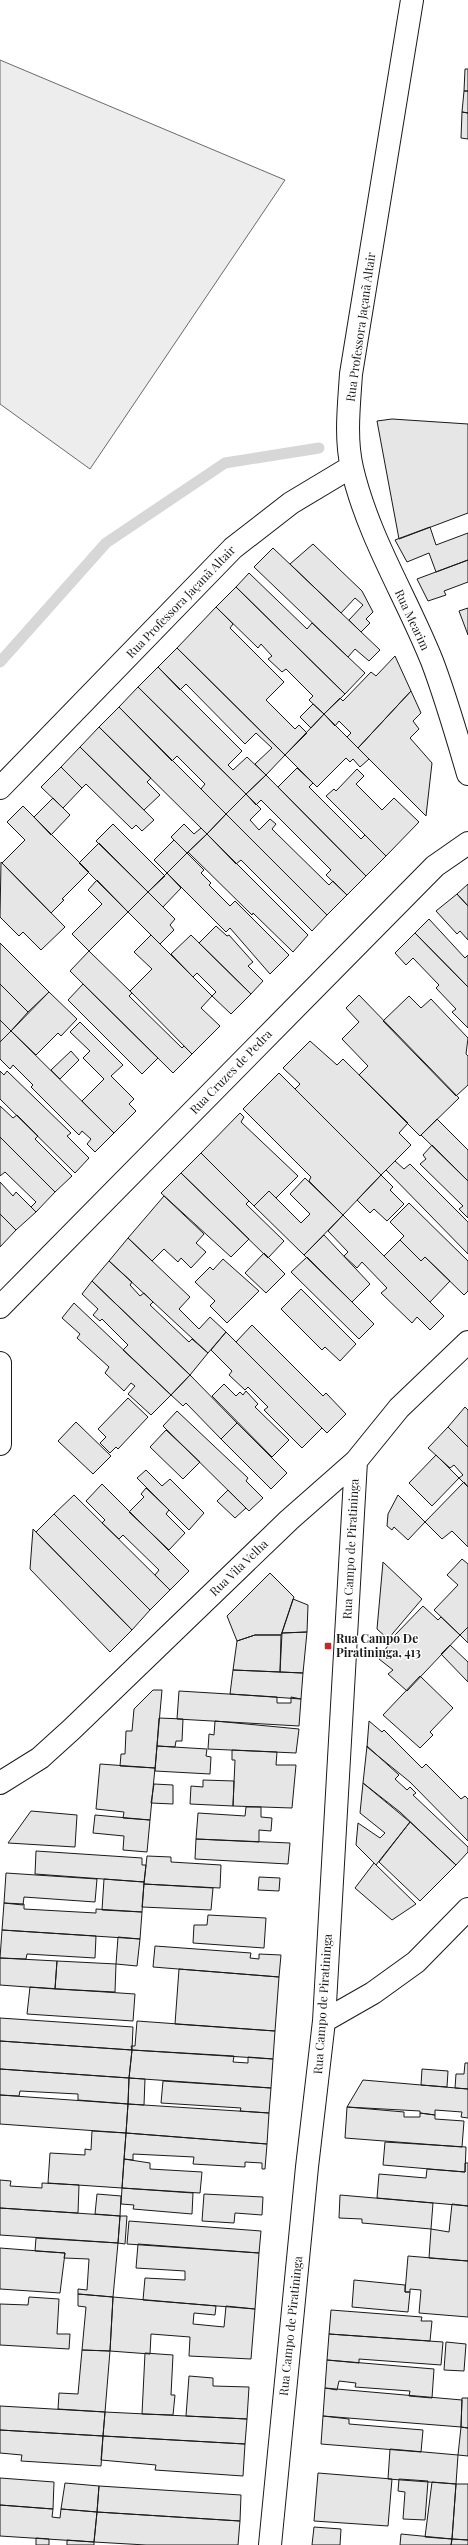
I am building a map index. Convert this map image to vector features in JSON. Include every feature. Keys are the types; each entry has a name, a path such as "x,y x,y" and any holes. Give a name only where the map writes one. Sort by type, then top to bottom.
{"street":[{"name":"Rua Professora Jaçanã Altair","path":"0,788 233,548 291,503 351,467 348,424 351,374 412,0"},
{"name":"Rua Mearim","path":"351,467 362,506 387,568 432,661 468,774"},
{"name":"Rua Cruzes de Pedra","path":"0,1307 430,872 468,843"},
{"name":"Rua Vila Velha","path":"0,1783 40,1758 72,1729 289,1520 356,1461 399,1408 468,1342"},
{"path":"0,1363 0,1444"},
{"name":"Rua Campo de Piratininga","path":"270,2545 307,2167 324,2021 356,1461"},
{"path":"324,2021 373,1994 416,1962 468,1909"}],"shaded area":[{"path":"0,60 285,180 90,469 0,404"}],"building":[{"path":"465,69 468,69 468,91 464,91"},
{"path":"464,91 468,91 468,113 462,112"},
{"path":"462,112 468,113 468,139 461,138"},
{"path":"392,419 468,424 468,513 399,539 377,421"},
{"path":"430,527 436,545 468,533 468,560 436,572 429,553 407,562 395,540"},
{"path":"313,544 362,591 373,612 366,619 370,623 361,632 349,620 363,605 355,598 341,613 290,564"},
{"path":"273,548 380,650 369,661 355,649 348,657 254,567"},
{"path":"468,560 468,582 444,591 446,595 428,601 417,579"},
{"path":"249,573 307,629 312,623 365,673 345,694 236,587"},
{"path":"236,587 345,694 324,714 309,700 313,696 286,669 282,672 268,659 272,656 261,644 258,648 216,607"},
{"path":"216,607 233,624 230,628 284,682 266,700 295,729 299,725 307,733 285,755 177,648"},
{"path":"468,608 468,635 459,611"},
{"path":"177,648 285,755 266,775 255,764 272,748 256,733 245,744 186,684 180,690 158,667"},
{"path":"395,656 411,691 358,748 347,737 351,733 339,721 335,726 324,714 340,698 343,701 371,672 376,676"},
{"path":"158,667 242,751 228,765 233,770 247,757 266,775 246,794 138,687"},
{"path":"138,687 246,794 226,814 201,789 205,784 177,756 172,761 119,707"},
{"path":"411,691 421,713 413,721 419,729 410,738 432,763 426,816 358,748"},
{"path":"313,704 324,714 311,728 300,717"},
{"path":"119,707 226,814 207,834 99,727"},
{"path":"324,714 369,759 360,767 353,759 350,762 346,758 317,787 285,755"},
{"path":"99,727 151,778 147,782 160,795 144,810 80,747"},
{"path":"80,747 154,820 142,831 136,825 132,829 86,784 82,788 61,767"},
{"path":"61,767 82,788 63,808 41,787"},
{"path":"297,768 313,783 309,787 361,839 365,835 386,856 366,876 278,787"},
{"path":"357,769 364,776 356,784 382,810 394,798 419,822 386,856 326,796 334,789 336,791"},
{"path":"266,775 366,876 347,895 326,875 331,870 261,800 256,805 246,794"},
{"path":"246,794 261,809 250,820 259,830 270,819 276,824 272,829 329,885 333,881 347,895 327,915 226,814"},
{"path":"53,798 70,815 51,835 34,817"},
{"path":"23,806 89,872 62,899 64,900 51,913 2,863 25,840 7,822"},
{"path":"226,814 327,915 312,931 241,860 236,864 207,834"},
{"path":"113,824 165,876 148,892 96,841"},
{"path":"184,824 194,834 201,828 207,834 187,853 171,837"},
{"path":"207,834 308,935 293,952 253,913 252,915 188,852"},
{"path":"174,840 187,853 167,873 154,860"},
{"path":"99,843 148,892 128,912 79,863"},
{"path":"187,853 204,870 201,873 211,883 209,885 230,906 235,901 289,955 270,974 230,928 226,932 167,873"},
{"path":"1,862 65,927 41,950 23,932 19,936 0,917"},
{"path":"167,873 181,888 163,907 148,892"},
{"path":"97,880 128,912 89,951 72,934 102,904 88,890"},
{"path":"468,884 468,906 457,894"},
{"path":"148,892 175,919 170,925 174,930 160,944 128,912"},
{"path":"457,894 468,906 468,940 460,931 457,934 436,911"},
{"path":"429,919 465,958 468,955 468,987 415,933"},
{"path":"216,926 227,936 229,935 253,962 248,966 263,981 251,994 199,943"},
{"path":"415,933 468,987 468,1028 452,1012 456,1009 436,988 439,985 413,958 406,965 395,953"},
{"path":"151,935 212,996 201,1008 220,1026 192,1054 130,991 152,969 134,952"},
{"path":"191,935 251,994 231,1014 212,996 216,992 197,973 193,977 171,954"},
{"path":"0,943 49,992 28,1012 0,984"},
{"path":"89,951 132,993 129,996 182,1048 184,1046 192,1054 173,1073 70,971"},
{"path":"0,984 28,1012 11,1031 0,1020"},
{"path":"83,984 158,1058 142,1074 68,1000"},
{"path":"49,992 77,1019 61,1036 58,1033 36,1055 11,1031"},
{"path":"359,995 459,1098 420,1136 359,1075 368,1066 342,1039 359,1022 346,1008"},
{"path":"409,996 421,1008 431,999 468,1038 466,1054 468,1056 468,1085 456,1096 383,1021"},
{"path":"0,1020 11,1031 0,1042"},
{"path":"80,1022 123,1065 111,1076 134,1099 129,1104 136,1111 114,1133 82,1101 104,1079 83,1058 90,1051 70,1032"},
{"path":"11,1031 114,1133 95,1152 87,1144 91,1139 82,1131 79,1135 31,1087 33,1085 13,1065 10,1069 0,1059 0,1042"},
{"path":"310,1041 337,1065 343,1059 408,1123 399,1133 411,1145 381,1175 295,1089 300,1084 283,1068"},
{"path":"71,1051 79,1060 60,1079 51,1070"},
{"path":"0,1071 4,1075 7,1071 71,1133 67,1136 89,1158 75,1173 0,1099"},
{"path":"279,1073 381,1175 343,1215 309,1181 311,1177 243,1109"},
{"path":"0,1106 13,1118 17,1115 38,1136 35,1139 72,1176 55,1192 0,1137"},
{"path":"240,1113 244,1117 241,1122 298,1176 276,1198 269,1191 254,1206 201,1153"},
{"path":"437,1119 468,1150 468,1181 421,1135"},
{"path":"0,1137 55,1192 36,1212 31,1207 36,1202 5,1172 0,1176"},
{"path":"432,1145 468,1181 468,1218 459,1209 463,1206 420,1164 426,1159 423,1155"},
{"path":"201,1153 249,1201 246,1204 284,1241 268,1258 181,1173"},
{"path":"395,1161 404,1169 410,1164 468,1222 468,1254 386,1170"},
{"path":"181,1173 249,1239 231,1257 161,1193"},
{"path":"381,1175 393,1187 390,1190 404,1204 387,1221 374,1209 370,1213 357,1200"},
{"path":"305,1178 343,1215 304,1255 254,1206 269,1191 301,1223 310,1214 290,1194"},
{"path":"0,1182 13,1196 16,1192 36,1212 16,1230 0,1214"},
{"path":"164,1196 204,1234 196,1243 206,1252 191,1268 181,1258 178,1262 164,1249 152,1261 128,1238"},
{"path":"409,1203 468,1261 468,1291 464,1295 425,1257 421,1261 400,1240 404,1236 390,1222"},
{"path":"0,1214 16,1230 0,1247"},
{"path":"343,1215 444,1316 430,1330 417,1317 412,1323 381,1293 387,1288 362,1262 357,1268 344,1256 348,1252 328,1231"},
{"path":"324,1235 370,1284 352,1302 304,1255"},
{"path":"128,1238 190,1297 179,1309 199,1329 210,1317 226,1332 208,1353 109,1261"},
{"path":"400,1240 421,1261 425,1257 450,1281 430,1302 384,1256"},
{"path":"264,1253 285,1274 266,1293 245,1273"},
{"path":"307,1257 374,1324 359,1339 291,1272"},
{"path":"223,1259 259,1291 227,1323 210,1306 215,1301 195,1282 210,1267 213,1270"},
{"path":"109,1261 132,1282 130,1285 140,1296 144,1293 153,1302 150,1305 189,1342 192,1339 208,1353 190,1375 92,1281"},
{"path":"92,1281 190,1375 171,1395 123,1350 128,1345 102,1319 100,1321 93,1315 98,1309 82,1294"},
{"path":"301,1289 356,1344 340,1361 325,1347 322,1350 281,1309"},
{"path":"74,1303 171,1395 151,1415 128,1394 135,1386 131,1383 124,1391 105,1373 109,1367 77,1338 80,1334 62,1318"},
{"path":"252,1325 323,1396 326,1393 346,1414 327,1433 236,1342"},
{"path":"226,1332 322,1428 302,1448 264,1410 268,1407 248,1387 245,1390 229,1375 232,1371 211,1350"},
{"path":"190,1375 237,1423 221,1439 186,1403 183,1406 171,1395"},
{"path":"224,1384 236,1396 240,1392 243,1395 246,1391 258,1404 255,1407 289,1440 272,1457 212,1396"},
{"path":"128,1398 148,1417 118,1449 116,1447 110,1453 100,1443 106,1437 98,1429"},
{"path":"465,1407 468,1410 468,1447 448,1427"},
{"path":"177,1411 248,1478 246,1481 263,1498 249,1511 163,1426"},
{"path":"76,1422 111,1456 93,1474 58,1441"},
{"path":"237,1423 287,1473 271,1489 221,1439"},
{"path":"448,1427 468,1447 468,1487 459,1478 463,1475 454,1465 450,1468 428,1448"},
{"path":"166,1430 200,1462 183,1479 150,1447"},
{"path":"436,1455 459,1478 432,1506 409,1483"},
{"path":"146,1470 162,1486 170,1479 204,1513 189,1530 137,1478"},
{"path":"464,1482 468,1487 468,1547 452,1531 442,1539 425,1522"},
{"path":"102,1484 189,1571 170,1590 155,1575 159,1570 123,1535 119,1539 102,1523 105,1520 86,1501"},
{"path":"146,1488 169,1510 166,1514 185,1533 169,1550 129,1512 144,1497 141,1494"},
{"path":"228,1490 246,1508 235,1518 217,1501"},
{"path":"74,1495 170,1590 150,1610 54,1514"},
{"path":"398,1495 425,1522 408,1540 394,1527 392,1530 387,1526 388,1514"},
{"path":"54,1514 150,1610 132,1630 36,1532"},
{"path":"33,1529 132,1630 110,1652 30,1569"},
{"path":"462,1559 468,1564 468,1627 460,1635 434,1610 458,1585 447,1575"},
{"path":"383,1562 422,1599 388,1639 377,1629"},
{"path":"270,1573 294,1597 281,1635 255,1635 237,1641 227,1616"},
{"path":"293,1599 308,1605 307,1632 282,1633"},
{"path":"423,1606 438,1620 441,1617 460,1635 407,1691 388,1674 393,1670 379,1659 395,1635"},
{"path":"468,1627 468,1643 460,1635"},
{"path":"307,1632 303,1673 280,1672 282,1633"},
{"path":"255,1635 281,1635 280,1672 233,1670 237,1641"},
{"path":"450,1645 468,1662 468,1682 441,1654"},
{"path":"233,1670 303,1673 301,1699 230,1694"},
{"path":"420,1676 453,1708 430,1732 433,1735 420,1748 383,1715"},
{"path":"153,1690 162,1690 155,1768 120,1766 121,1754 125,1754 126,1731 132,1731 134,1709"},
{"path":"179,1691 277,1697 277,1703 291,1703 291,1697 301,1699 299,1726 177,1719"},
{"path":"159,1718 183,1719 182,1741 176,1741 175,1747 157,1746"},
{"path":"215,1721 299,1729 296,1753 208,1749 209,1734 214,1735"},
{"path":"369,1721 382,1732 384,1730 422,1768 426,1764 461,1799 465,1796 468,1799 468,1841 410,1782 367,1747"},
{"path":"157,1746 207,1749 206,1756 211,1757 210,1774 155,1771"},
{"path":"367,1746 399,1775 395,1779 407,1790 410,1787 416,1793 413,1795 468,1847 468,1852 456,1865 400,1812 363,1783"},
{"path":"232,1750 277,1752 276,1765 296,1765 292,1808 233,1806 235,1760 232,1760"},
{"path":"100,1764 155,1768 150,1820 123,1818 124,1812 96,1809"},
{"path":"203,1780 234,1781 233,1806 190,1804 191,1786 203,1787"},
{"path":"363,1783 410,1822 376,1865 356,1845 358,1823 380,1838 385,1833 360,1813"},
{"path":"154,1784 173,1785 173,1804 151,1803"},
{"path":"246,1807 261,1807 261,1817 272,1818 271,1831 259,1830 259,1842 196,1839 198,1813 245,1816"},
{"path":"31,1811 77,1815 75,1847 8,1843"},
{"path":"95,1815 150,1820 147,1852 123,1850 124,1836 93,1833"},
{"path":"410,1822 456,1865 420,1901 379,1862"},
{"path":"196,1839 290,1843 288,1864 195,1859"},
{"path":"36,1851 142,1858 142,1865 146,1865 144,1882 35,1874"},
{"path":"147,1856 171,1857 171,1862 221,1865 220,1888 144,1884"},
{"path":"374,1863 416,1904 392,1920 355,1888"},
{"path":"6,1873 97,1879 95,1902 24,1897 23,1905 4,1903"},
{"path":"259,1877 280,1878 279,1891 258,1890"},
{"path":"104,1879 144,1882 142,1912 102,1910"},
{"path":"144,1884 213,1888 211,1910 142,1907"},
{"path":"4,1903 24,1904 24,1909 96,1913 96,1909 142,1912 140,1939 2,1930"},
{"path":"208,1915 266,1918 264,1948 193,1943 194,1925 207,1925"},
{"path":"2,1930 96,1936 95,1958 27,1954 26,1959 0,1958"},
{"path":"118,1937 140,1939 137,1966 116,1964"},
{"path":"155,1946 251,1953 250,1958 259,1959 259,1954 281,1955 279,1977 153,1967"},
{"path":"0,1958 57,1961 55,1989 0,1985"},
{"path":"57,1961 116,1964 115,1992 55,1989"},
{"path":"179,1969 279,1977 275,2031 175,2024"},
{"path":"30,1987 135,1994 133,2021 27,2014"},
{"path":"0,2018 133,2027 132,2050 0,2041"},
{"path":"137,2021 275,2031 273,2059 132,2050 131,2046 135,2046"},
{"path":"0,2041 132,2050 129,2078 0,2069"},
{"path":"132,2050 234,2056 233,2062 248,2063 248,2057 273,2059 271,2088 129,2078"},
{"path":"465,2063 468,2063 468,2089 455,2088 456,2074 464,2074"},
{"path":"0,2069 129,2078 128,2104 78,2100 78,2094 20,2091 19,2096 0,2095"},
{"path":"422,2069 448,2071 447,2087 421,2085"},
{"path":"129,2078 145,2079 144,2105 128,2104"},
{"path":"363,2080 468,2089 468,2118 461,2117 462,2112 435,2110 435,2115 420,2113 420,2111 347,2107"},
{"path":"163,2081 271,2088 269,2113 240,2111 241,2108 161,2103"},
{"path":"0,2095 128,2104 126,2133 0,2124"},
{"path":"128,2104 269,2113 267,2144 126,2133"},
{"path":"347,2107 404,2112 404,2117 420,2117 420,2113 435,2115 435,2119 464,2121 462,2147 345,2138"},
{"path":"92,2131 126,2133 122,2188 48,2183 50,2153 85,2155 85,2149 91,2150"},
{"path":"126,2133 267,2144 265,2169 262,2169 262,2163 245,2162 245,2167 193,2164 194,2157 133,2154 133,2160 124,2159"},
{"path":"385,2142 466,2147 465,2172 383,2165"},
{"path":"124,2159 150,2163 150,2169 202,2172 200,2193 122,2188"},
{"path":"465,2163 468,2163 468,2206 377,2198 379,2174 426,2178 427,2169 465,2172"},
{"path":"0,2180 11,2181 10,2186 42,2188 42,2183 79,2185 78,2213 0,2208"},
{"path":"122,2188 193,2193 192,2214 133,2209 134,2205 121,2204"},
{"path":"97,2194 121,2196 120,2216 95,2214"},
{"path":"204,2194 263,2197 262,2215 235,2213 234,2223 202,2221"},
{"path":"340,2195 433,2203 431,2229 362,2223 362,2219 339,2218"},
{"path":"452,2204 468,2206 468,2261 429,2258 431,2229 449,2232"},
{"path":"0,2208 120,2216 118,2243 0,2235"},
{"path":"120,2216 127,2216 125,2244 118,2243"},
{"path":"129,2221 261,2231 259,2253 127,2244"},
{"path":"36,2238 118,2243 113,2297 78,2294 78,2289 87,2290 89,2259 64,2258 65,2253 35,2251"},
{"path":"138,2244 259,2253 255,2309 143,2300 145,2278 185,2280 185,2271 136,2268"},
{"path":"0,2248 65,2253 60,2293 0,2289"},
{"path":"408,2256 468,2261 468,2317 419,2313 421,2290 410,2289 410,2292 405,2292"},
{"path":"354,2280 405,2285 405,2292 410,2292 408,2312 352,2307"},
{"path":"78,2294 113,2297 110,2351 82,2350 86,2307 78,2306"},
{"path":"29,2297 59,2299 57,2334 70,2334 69,2349 0,2345 0,2304 28,2305"},
{"path":"113,2297 216,2306 215,2315 194,2313 193,2324 224,2327 226,2306 255,2309 251,2359 189,2356 190,2337 151,2334 150,2354 110,2351"},
{"path":"331,2310 422,2317 421,2321 432,2321 430,2341 329,2334"},
{"path":"329,2334 443,2342 441,2365 359,2359 359,2363 327,2360"},
{"path":"446,2342 466,2344 464,2371 444,2370"},
{"path":"82,2350 110,2351 105,2412 58,2409 59,2393 78,2394"},
{"path":"145,2353 173,2355 171,2395 175,2395 173,2415 142,2414"},
{"path":"327,2360 434,2369 432,2398 409,2396 410,2391 355,2387 356,2383 339,2381 337,2390 325,2388"},
{"path":"189,2376 213,2378 213,2386 249,2387 247,2419 186,2416"},
{"path":"325,2388 462,2400 461,2427 323,2416"},
{"path":"462,2398 468,2398 468,2428 461,2427"},
{"path":"0,2406 105,2412 103,2436 0,2430"},
{"path":"105,2412 247,2419 245,2444 103,2436"},
{"path":"323,2416 349,2419 349,2424 423,2430 421,2452 321,2444"},
{"path":"461,2427 468,2428 468,2456 458,2455"},
{"path":"0,2430 103,2436 101,2466 21,2461 22,2455 0,2453"},
{"path":"103,2436 245,2444 243,2476 155,2470 156,2465 101,2460"},
{"path":"390,2449 458,2455 456,2484 388,2479"},
{"path":"318,2473 392,2479 388,2526 314,2521"},
{"path":"0,2478 54,2482 53,2509 0,2505"},
{"path":"399,2479 428,2481 425,2520 403,2519 405,2492 398,2491"},
{"path":"432,2482 456,2484 452,2539 425,2537"},
{"path":"65,2483 99,2486 97,2512 61,2509"},
{"path":"456,2484 468,2484 468,2540 452,2539"},
{"path":"99,2486 241,2495 240,2521 97,2512"},
{"path":"0,2505 53,2509 52,2517 60,2518 61,2509 97,2512 94,2542 0,2536"},
{"path":"97,2512 240,2521 238,2545 146,2545 94,2542"},
{"path":"314,2527 341,2529 340,2545 312,2545"},
{"path":"401,2534 452,2539 451,2545 400,2545"},
{"path":"36,2538 49,2539 49,2545 36,2545"},
{"path":"452,2539 468,2540 468,2545 451,2545"},
{"path":"67,2540 94,2542 94,2545 67,2545"}],"waterway":[{"path":"0,662 106,543 225,463 319,448"}],"place":[{"name":"Rua Campo De Piratininga, 413","path":"328,1646"}]}
